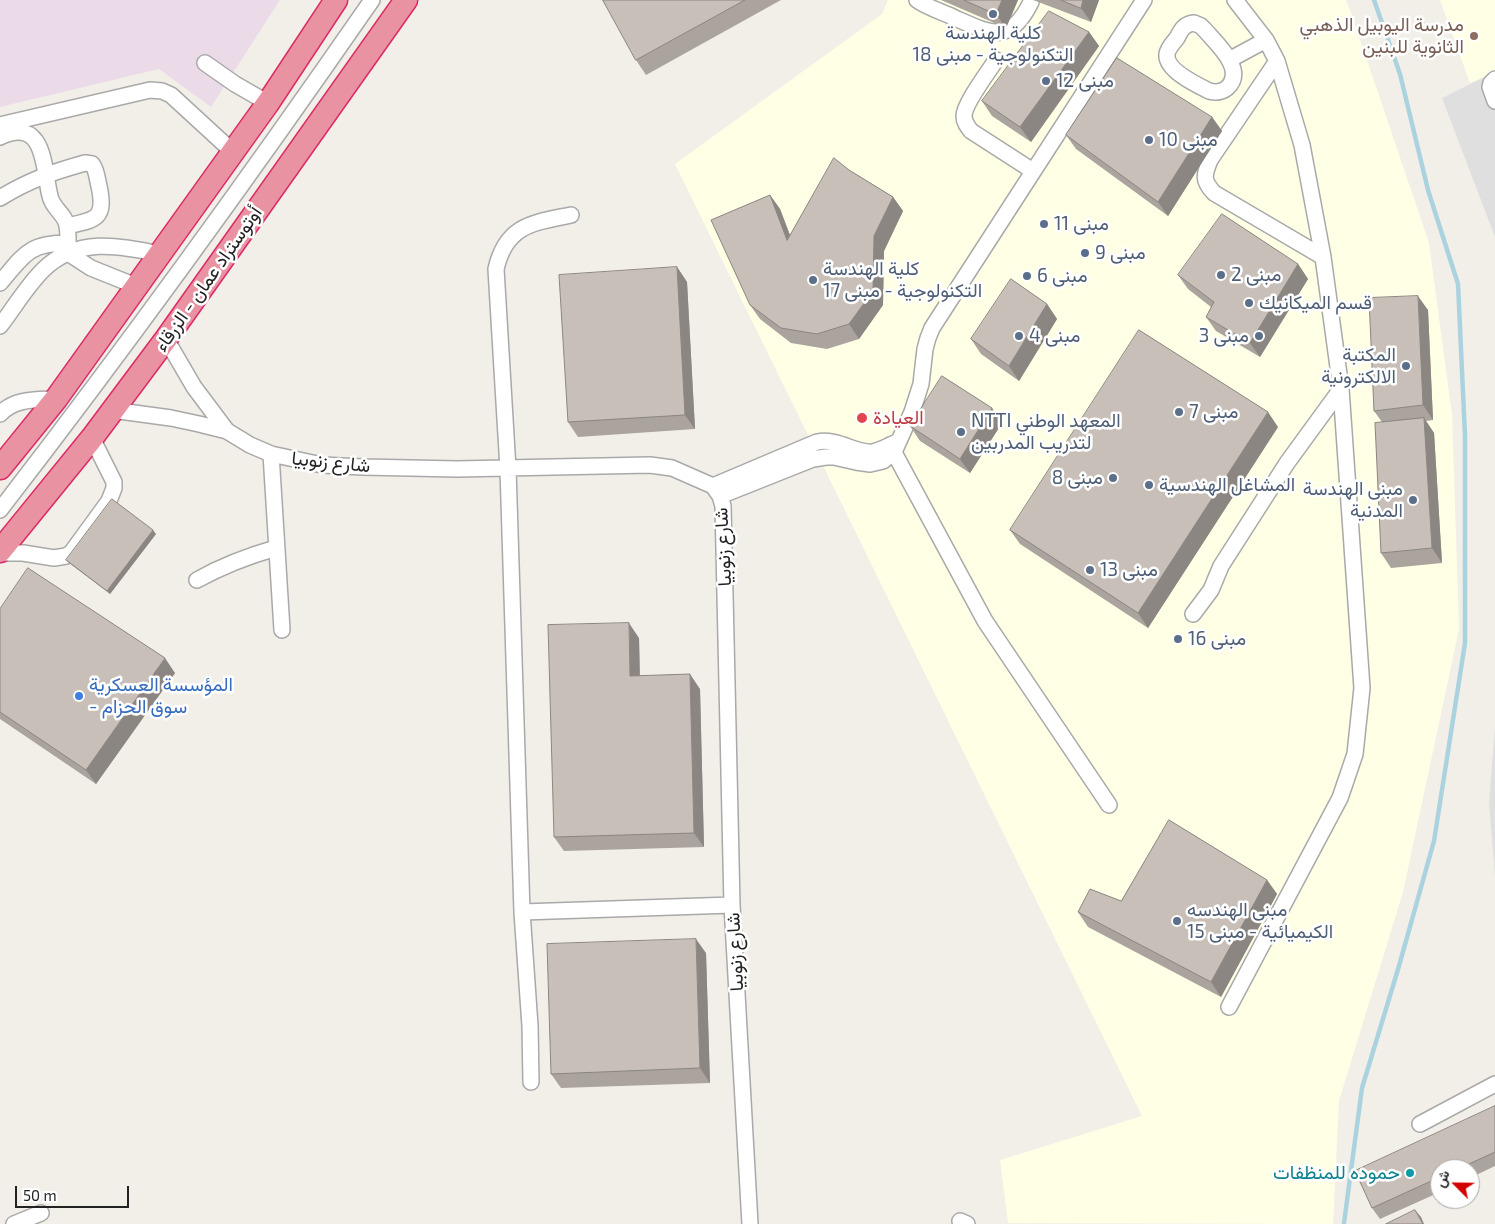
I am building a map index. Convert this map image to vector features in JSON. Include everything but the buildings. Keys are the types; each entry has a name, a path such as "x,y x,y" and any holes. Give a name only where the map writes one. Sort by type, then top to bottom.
{"highway":[{"path":"0,468 56,399 268,103 336,0"},
{"name":"أوتوستراد عمان - الزرقاء","path":"0,552 92,438 166,339 406,0"}],"street":[{"path":"0,497 70,407 185,250 362,0"},
{"path":"0,510 181,271 372,0"},
{"path":"917,0 984,31 998,32 1012,28 1018,23 1024,17 1030,2"},
{"path":"797,457 826,457 870,464 883,461 895,446 912,412 921,384 925,349 932,328 1144,0"},
{"path":"1229,1007 1340,798 1355,754 1362,688 1341,389 1323,256 1302,145 1277,61 1266,40 1235,0"},
{"path":"1194,23 1202,26 1229,60 1234,70 1233,81 1225,90 1214,92 1204,89 1175,71 1169,64 1167,55 1184,27 1194,23"},
{"path":"1229,60 1266,40"},
{"path":"996,60 968,104 964,116 965,122 971,130 1034,171"},
{"path":"1277,61 1210,160 1204,179 1207,186 1214,193 1323,256"},
{"path":"205,64 268,103"},
{"path":"1495,79 1490,87 1495,101"},
{"path":"0,125 150,90 162,91 171,95 233,152"},
{"path":"0,137 15,132 23,133 34,139 41,149 52,202 67,226 68,248 35,279 0,326"},
{"path":"0,198 46,174 85,163 92,164 95,169 102,199 101,209 96,218 67,226"},
{"path":"531,1082 530,1026 522,912 508,469 496,269 499,256 505,245 513,235 524,227 535,222 571,215"},
{"path":"0,283 26,253 42,244 68,248 106,245 160,254"},
{"path":"68,248 91,268 136,286"},
{"path":"166,339 194,387 227,432"},
{"path":"1193,614 1211,590 1221,566 1287,463 1341,389"},
{"path":"0,414 13,404 22,401 56,399"},
{"name":"شارع زنوبيا","path":"112,410 171,418 227,432 271,454 322,464 448,469 650,466 672,468 716,491 723,506 732,905 750,1224"},
{"path":"0,552 24,552 60,558 71,552 109,501 114,488 114,482 92,438"},
{"path":"716,491 797,457 823,441 831,441 872,452 895,446"},
{"path":"823,441 826,457"},
{"path":"895,446 985,621 1109,805"},
{"path":"271,454 282,630"},
{"path":"196,580 245,557 276,548"},
{"path":"522,912 732,905"},
{"path":"1420,1124 1495,1084"},
{"path":"14,1224 41,1213"}],"shaded area":[{"path":"0,0 280,0 211,107 159,69 0,107"},
{"path":"888,0 1346,0 1352,16 1429,243 1452,415 1459,629 1403,892 1339,1101 1333,1224 1008,1223 1000,1160 1142,1116 675,164 882,14"},
{"name":"مدرسة اليوبيل الذهبي الثانوية للبنين","path":"1440,0 1495,0 1495,72 1470,83"},
{"path":"1495,72 1495,237 1442,98"},
{"path":"1495,727 1495,876 1489,803"}],"waterway":[{"path":"1344,1223 1362,1088 1434,841 1465,643 1465,436 1458,284 1428,190 1400,74 1374,0"}],"place":[{"name":"كلية الهندسة التكنولوجية - مبنى 18","path":"993,14"},
{"name":"مدرسة اليوبيل الذهبي الثانوية للبنين","path":"1474,36"},
{"name":"مبنى 12","path":"1046,81"},
{"name":"مبنى 10","path":"1149,140"},
{"name":"مبنى 11","path":"1044,224"},
{"name":"مبنى 9","path":"1085,253"},
{"name":"مبنى 2","path":"1221,275"},
{"name":"مبنى 6","path":"1027,276"},
{"name":"كلية الهندسة التكنولوجية - مبنى 17","path":"813,280"},
{"name":"قسم الميكانيك","path":"1249,303"},
{"name":"مبنى 4","path":"1019,336"},
{"name":"مبنى 3","path":"1259,336"},
{"name":"المكتبة الالكترونية","path":"1406,366"},
{"name":"مبنى 7","path":"1179,412"},
{"name":"العيادة","path":"862,418"},
{"name":"NTTI المعهد الوطني لتدريب المدربين","path":"961,432"},
{"name":"مبنى 8","path":"1113,478"},
{"name":"المشاغل الهندسية","path":"1149,485"},
{"name":"مبنى الهندسة المدنية","path":"1413,500"},
{"name":"مبنى 13","path":"1090,570"},
{"name":"مبنى 16","path":"1178,639"},
{"name":"المؤسسة العسكرية - سوق الحزام","path":"79,696"},
{"name":"مبنى الهندسه الكيميائية - مبنى 15","path":"1177,921"},
{"name":"حموده للمنظفات","path":"1410,1173"}]}
